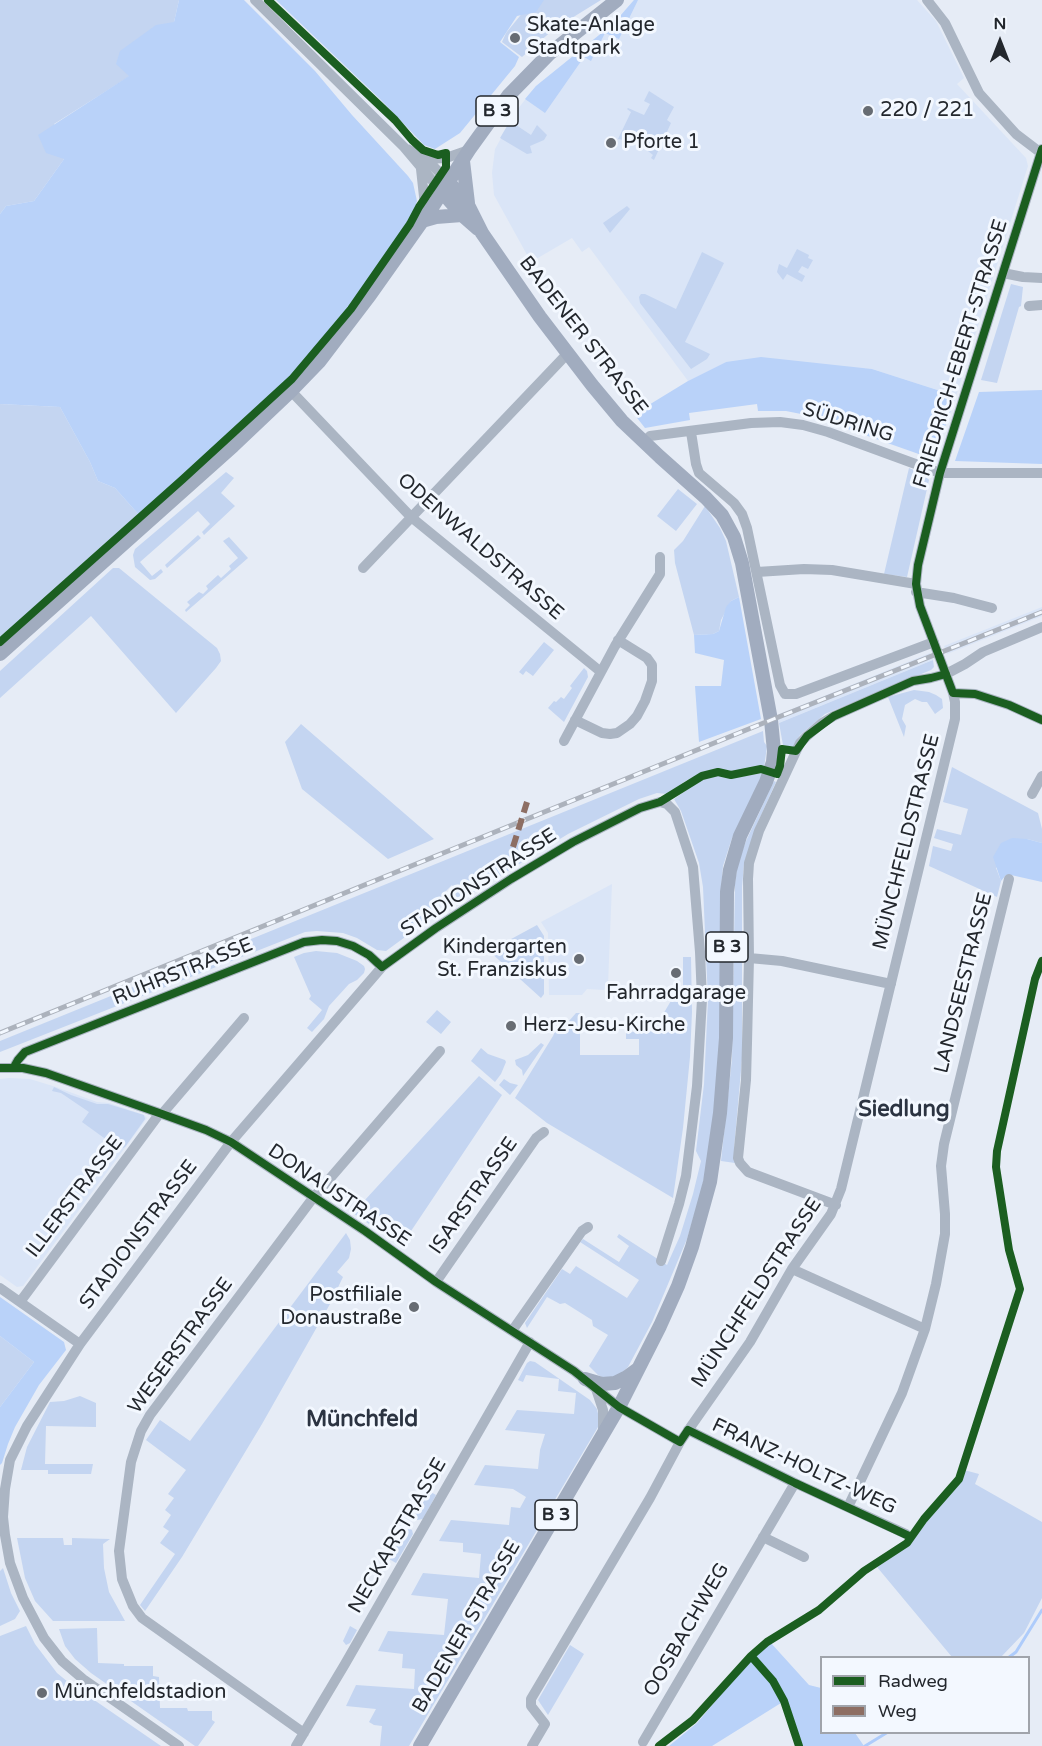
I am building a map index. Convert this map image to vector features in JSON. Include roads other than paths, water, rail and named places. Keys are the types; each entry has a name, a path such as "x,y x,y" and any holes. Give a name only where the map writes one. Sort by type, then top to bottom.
{"main road":[{"name":"B 3","path":"445,187 503,102 549,54 617,0"},
{"path":"424,218 465,211 466,155"},
{"path":"0,654 233,446 319,362 349,324 445,187"},
{"name":"BADENER STRASSE","path":"420,1746 620,1407 678,1286 692,1247 710,1182 724,1073 727,1005 727,892 730,870 740,836 766,782 774,751 769,708 742,562 734,537 722,515 621,419 533,308 482,233 445,187"},
{"path":"590,1383 615,1383 639,1368"}],"street":[{"path":"255,0 445,187"},
{"path":"927,0 945,23 978,93 1016,134 1041,151"},
{"name":"FRIEDRICH-EBERT-STRASSE","path":"946,674 920,606 916,588 918,565 940,473 1041,151"},
{"path":"423,164 466,155"},
{"path":"423,164 424,218"},
{"path":"1004,273 1023,278 1042,278"},
{"path":"1029,306 1042,305"},
{"path":"363,568 568,353"},
{"name":"ODENWALDSTRASSE","path":"291,391 411,517 601,672"},
{"name":"SÜDRING","path":"644,442 650,436 751,423 780,422 828,432 940,473 1042,473"},
{"path":"692,432 699,473 734,503 742,514 747,528 782,690 785,694 796,694 934,642"},
{"path":"564,741 618,640 660,574 660,557"},
{"path":"757,572 832,570 916,588 992,608"},
{"path":"836,1205 748,1172 740,1163 746,1080 748,879 749,863 759,831 796,751 807,736 822,723 913,681 946,674 983,652 1042,627"},
{"path":"575,720 602,733 617,733 630,724 645,702 652,681 652,665 647,658 618,640"},
{"name":"MÜNCHFELDSTRASSE","path":"532,1746 545,1724 531,1706 531,1699 652,1494 680,1442 750,1342 792,1269 836,1205 842,1189 953,728 955,707 946,674"},
{"path":"953,693 975,694 1009,705 1042,720"},
{"path":"1032,794 1042,776"},
{"name":"STADIONSTRASSE","path":"179,1746 83,1679 54,1653 39,1628 5,1563 3,1517 10,1460 38,1407 80,1344 231,1142 382,967 511,879 640,807 660,802 667,804 675,812 693,867 702,999 697,1086 686,1176 661,1261"},
{"name":"LANDSEESTRASSE","path":"848,1507 902,1393 925,1329 945,1234 942,1166 944,1144 1009,879"},
{"name":"RUHRSTRASSE","path":"14,1067 25,1052 304,942 337,941 369,955 382,967"},
{"path":"749,958 782,961 862,976 891,984"},
{"name":"ILLERSTRASSE","path":"20,1302 161,1114 244,1018"},
{"name":"WESERSTRASSE","path":"304,1733 142,1618 133,1606 125,1588 119,1551 131,1462 141,1431 150,1415 313,1198 440,1051"},
{"path":"0,1068 14,1067"},
{"name":"DONAUSTRASSE","path":"14,1067 46,1073 206,1130 231,1142 365,1231 436,1282 530,1342 590,1383 620,1407"},
{"name":"ISARSTRASSE","path":"436,1282 536,1138 544,1132"},
{"path":"512,1331 582,1231 588,1227"},
{"path":"792,1269 925,1329"},
{"path":"0,1288 80,1344"},
{"name":"NECKARSTRASSE","path":"296,1746 530,1342"},
{"path":"590,1383 603,1410 603,1435"},
{"name":"FRANZ-HOLTZ-WEG","path":"620,1407 680,1442"},
{"name":"FRANZ-HOLTZ-WEG","path":"688,1430 906,1534"},
{"name":"OOSBACHWEG","path":"643,1742 795,1483"},
{"path":"763,1537 804,1557"}],"waterway":[{"path":"1011,1656 1016,1652 1042,1610"},
{"path":"865,1746 885,1734"}],"railway":[{"path":"0,1033 1042,612"}],"place":[{"name":"Skate-Anlage Stadtpark","path":"515,38"},
{"name":"220 / 221","path":"868,111"},
{"name":"Pforte 1","path":"611,143"},
{"name":"Kindergarten St. Franziskus","path":"579,959"},
{"name":"Fahrradgarage","path":"676,973"},
{"name":"Herz-Jesu-Kirche","path":"511,1026"},
{"name":"Postfiliale Donaustraße","path":"414,1307"},
{"name":"Münchfeldstadion","path":"42,1693"}],"district":[{"name":"Siedlung","path":"904,1110"},
{"name":"Münchfeld","path":"362,1420"}]}
